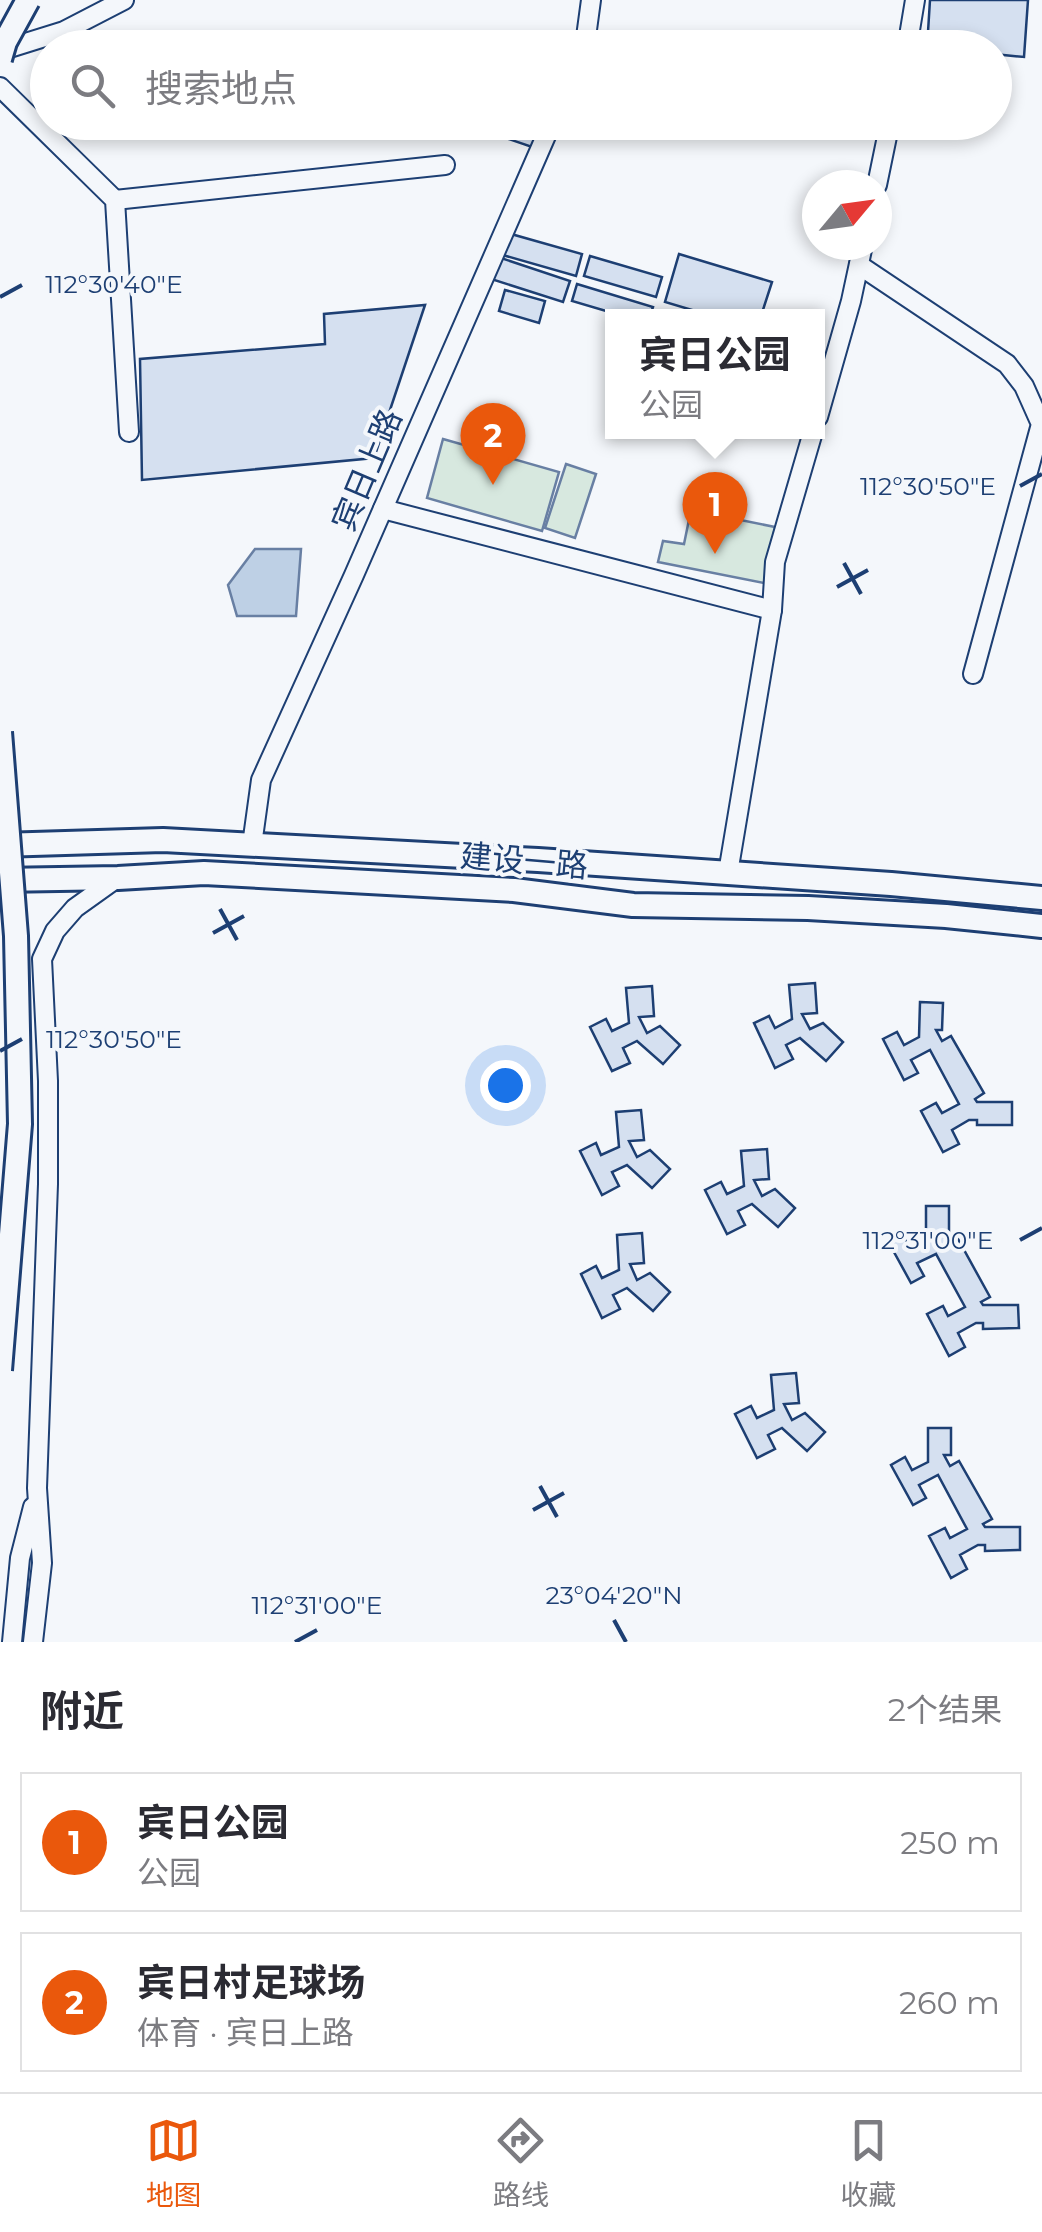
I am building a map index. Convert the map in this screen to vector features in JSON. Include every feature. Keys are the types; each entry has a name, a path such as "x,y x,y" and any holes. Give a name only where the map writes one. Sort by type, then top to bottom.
{"main road":[{"path":"0,59 28,0"},
{"path":"0,732 16,936 20,1124 0,1370"},
{"name":"建设一路","path":"0,844 163,840 252,844 891,884 1042,898"},
{"name":"建设一路","path":"0,880 204,873 514,890 632,904 946,916 1042,926"}],"street":[{"path":"66,30 124,0"},
{"path":"587,30 591,0"},
{"path":"910,30 915,0"},
{"path":"0,51 30,42"},
{"path":"0,87 30,116"},
{"path":"54,140 115,200 129,432"},
{"name":"宾日上路","path":"252,844 261,780 544,140"},
{"path":"879,170 886,140"},
{"path":"115,200 445,165"},
{"path":"825,392 860,260"},
{"path":"859,265 1007,364 1024,386 1042,424 973,674"},
{"path":"728,873 772,610 776,562 811,439"},
{"path":"382,509 772,610"},
{"path":"33,1642 42,1563 38,1488 48,1167 42,959 56,931 75,908 118,878"},
{"path":"12,1642 20,1558 38,1488"}],"shaded area":[{"path":"443,439 559,472 542,531 427,498"},
{"path":"566,464 596,474 575,538 545,528"},
{"path":"691,510 775,527 764,583 658,562 663,541 684,544"}],"water":[{"path":"255,549 301,549 296,616 237,616 228,585"}],"building":[{"path":"930,0 1028,0 1024,57 1012,56 1012,30 928,30"},
{"path":"512,140 535,140 532,147"},
{"path":"504,232 582,254 576,276 499,254"},
{"path":"679,254 772,282 763,309 688,309 665,302"},
{"path":"495,256 570,281 563,302 488,278"},
{"path":"590,256 662,277 656,297 584,276"},
{"path":"577,284 653,307 605,311 572,301"},
{"path":"505,290 545,301 539,323 499,311"},
{"path":"425,305 374,458 142,480 140,359 325,344 324,314"},
{"path":"815,983 817,1013 802,1014 810,1029 823,1023 843,1042 826,1061 800,1038 786,1045 793,1059 775,1068 754,1023 769,1016 775,1028 792,1019 789,985"},
{"path":"652,986 654,1016 639,1017 647,1033 660,1026 680,1045 663,1064 637,1041 623,1048 630,1063 612,1071 590,1027 606,1019 612,1031 629,1023 626,988"},
{"path":"920,1002 943,1003 942,1030 936,1030 942,1041 951,1036 984,1093 975,1099 977,1102 1012,1102 1012,1125 977,1125 977,1120 969,1120 952,1130 959,1144 943,1152 921,1111 936,1103 942,1113 959,1104 930,1050 911,1060 918,1073 904,1080 883,1039 897,1032 904,1045 919,1037"},
{"path":"641,1110 644,1140 629,1141 637,1157 650,1150 670,1169 652,1188 627,1165 612,1172 619,1186 602,1195 580,1151 596,1143 601,1155 619,1147 616,1112"},
{"path":"767,1149 769,1179 754,1180 762,1196 775,1189 795,1208 778,1227 752,1204 738,1211 745,1225 727,1234 705,1190 721,1182 727,1194 744,1186 741,1151"},
{"path":"926,1206 949,1206 949,1233 942,1233 948,1244 958,1239 990,1297 981,1302 1018,1305 1019,1328 983,1329 983,1323 976,1323 958,1333 965,1347 949,1356 927,1314 943,1306 948,1316 965,1307 936,1254 917,1263 924,1276 911,1283 889,1243 903,1235 910,1248 926,1240"},
{"path":"642,1233 644,1263 630,1264 637,1280 650,1273 670,1292 653,1311 627,1288 613,1295 620,1309 602,1318 581,1274 596,1266 602,1278 619,1270 617,1235"},
{"path":"796,1373 799,1403 784,1404 792,1420 805,1413 825,1432 807,1451 782,1428 768,1435 775,1449 757,1458 735,1414 751,1406 757,1418 774,1410 771,1375"},
{"path":"928,1428 951,1428 951,1455 944,1455 950,1466 959,1461 992,1519 983,1524 985,1527 1020,1527 1020,1550 985,1551 985,1545 978,1545 960,1555 967,1569 951,1578 929,1536 945,1528 950,1538 967,1529 938,1475 919,1485 926,1498 913,1505 891,1465 905,1457 912,1470 928,1462"}],"place":[{"name":"宾日村足球场","path":"493,485"},
{"name":"宾日公园","path":"715,554"}]}
